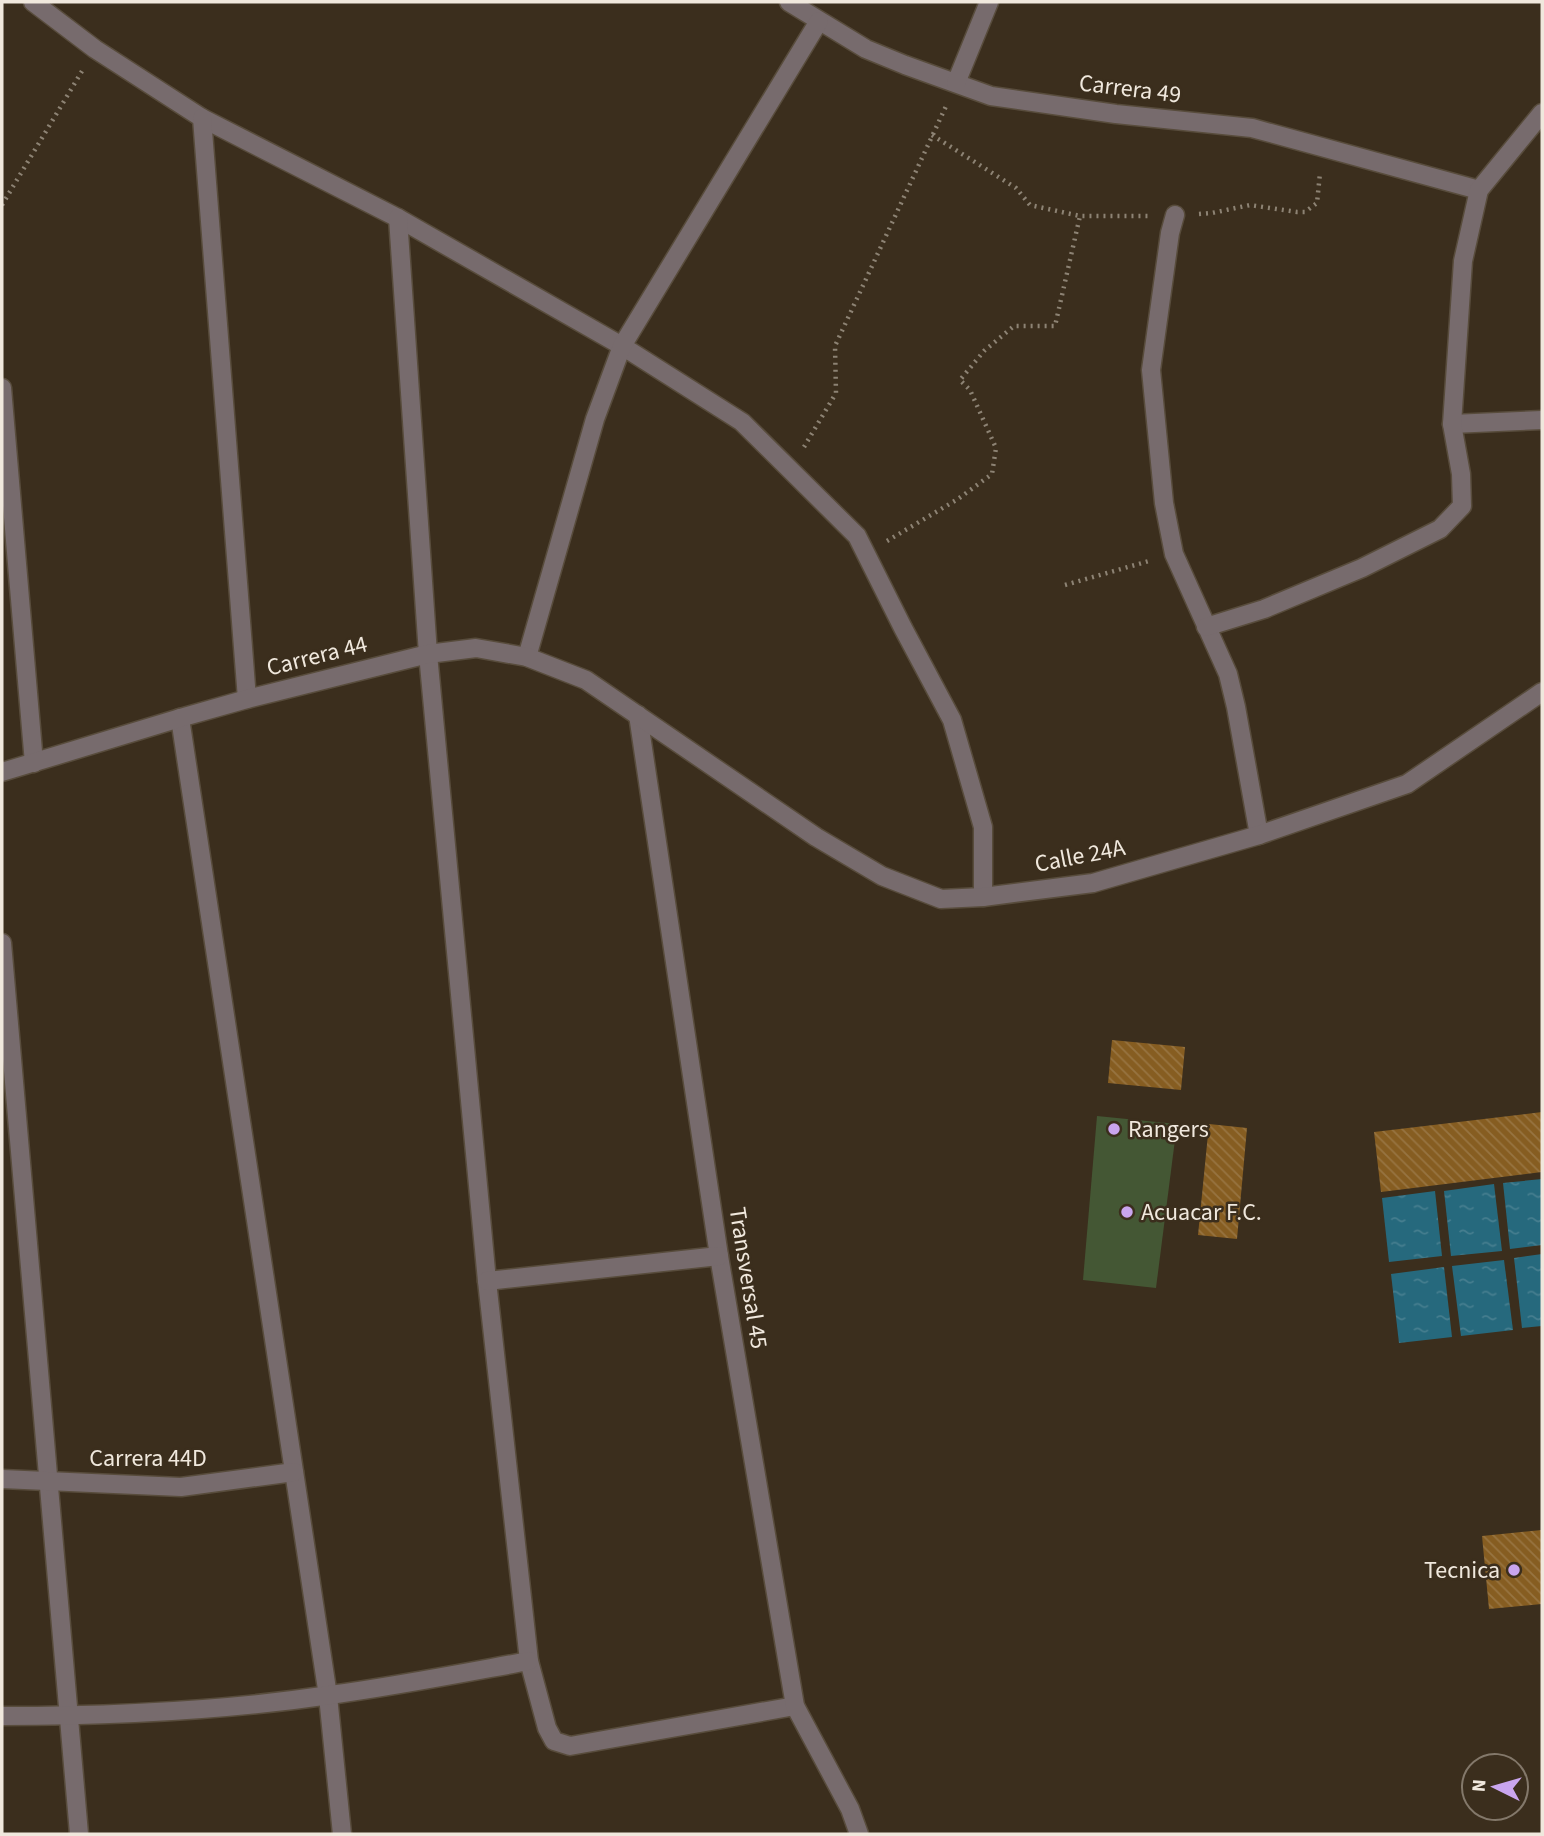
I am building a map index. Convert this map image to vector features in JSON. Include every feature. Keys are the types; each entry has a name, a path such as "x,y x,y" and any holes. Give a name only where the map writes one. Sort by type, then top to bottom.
{"street":[{"path":"33,2 96,49 202,118 398,218 622,346 742,422 857,536 952,720 983,827 983,897"},
{"name":"Carrera 49","path":"789,2 866,49 991,96 1116,114 1252,128 1479,190"},
{"path":"956,83 989,2"},
{"path":"527,657 595,419 622,346 819,21"},
{"path":"1206,627 1264,609 1362,568 1440,529 1462,506 1461,474 1452,424 1463,261 1479,190 1542,113"},
{"path":"202,118 247,699"},
{"path":"1175,215 1170,233 1151,370 1164,503 1174,554 1228,674 1259,835"},
{"path":"398,218 428,654 487,1281 529,1661 547,1728 554,1741 570,1746 795,1706"},
{"path":"2,388 34,763"},
{"path":"1452,424 1542,420"},
{"name":"Carrera 44","path":"2,772 247,699 428,654 476,649 527,657 586,680 638,715"},
{"name":"Calle 24A","path":"638,715 816,838 882,876 942,899 983,897 1093,883 1259,835 1406,784 1542,692"},
{"name":"Transversal 45","path":"638,715 719,1256 795,1706 850,1809 859,1834"},
{"path":"180,718 328,1696 342,1834"},
{"path":"2,943 7,1055 79,1834"},
{"path":"487,1281 719,1256"},
{"name":"Carrera 44D","path":"2,1479 181,1488 294,1472"},
{"path":"2,1716 69,1716 200,1709 328,1696 529,1661"}],"path":[{"path":"2,205 96,49"},
{"path":"788,467 807,443 836,393 835,346 956,83"},
{"path":"932,135 1016,188 1030,205 1080,216 1212,214 1250,205 1305,212 1317,203 1323,148"},
{"path":"865,553 958,499 992,474 996,448 970,390 960,380 984,351 1014,326 1055,326 1080,216"},
{"path":"1065,585 1174,554"}],"green space":[{"name":"Acuacar F.C.","path":"1097,1116 1177,1124 1156,1288 1083,1280"}],"water":[{"path":"1542,1179 1542,1245 1510,1249 1503,1183"},
{"path":"1494,1184 1502,1251 1451,1256 1444,1191"},
{"path":"1435,1191 1442,1256 1389,1262 1382,1198"},
{"path":"1542,1254 1542,1326 1522,1328 1514,1258"},
{"path":"1504,1260 1513,1330 1461,1336 1452,1266"},
{"path":"1444,1267 1452,1337 1399,1343 1391,1274"}],"building":[{"path":"1112,1040 1185,1047 1181,1090 1108,1083"},
{"path":"1542,1112 1542,1172 1381,1192 1374,1132"},
{"path":"1209,1124 1247,1128 1237,1239 1198,1235"},
{"name":"Tecnica","path":"1542,1530 1542,1604 1489,1609 1482,1536"}],"place":[{"name":"Rangers","path":"1114,1129"},
{"name":"Acuacar F.C.","path":"1127,1212"},
{"name":"Tecnica","path":"1514,1570"}]}
